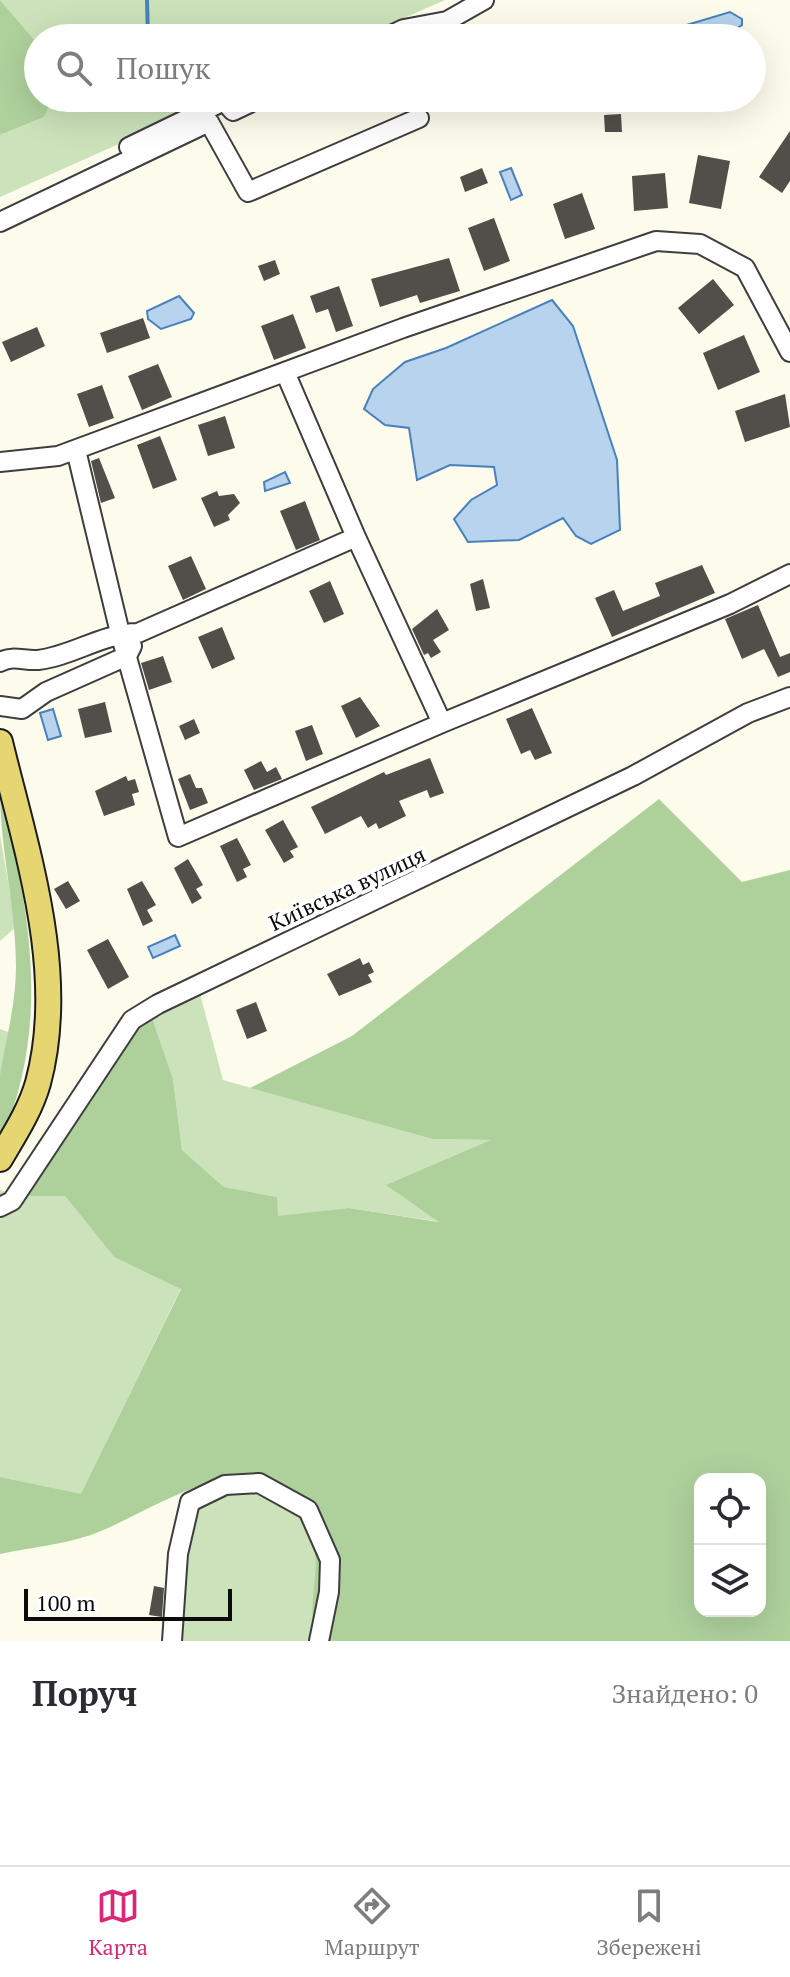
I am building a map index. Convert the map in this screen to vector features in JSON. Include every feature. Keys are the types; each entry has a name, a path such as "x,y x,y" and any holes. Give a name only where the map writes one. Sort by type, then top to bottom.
{"main road":[{"path":"0,742 34,884 47,975 47,1043 37,1085 24,1119 0,1159"}],"street":[{"path":"431,24 447,21 484,0"},
{"path":"0,209 201,112"},
{"path":"0,222 209,122 248,192 419,118"},
{"path":"0,462 58,456 76,450 553,274 656,241 700,244 745,268 790,352"},
{"path":"285,372 356,537 442,723"},
{"path":"76,450 129,633 127,656 178,837 730,604 790,574"},
{"path":"0,662 12,657 35,660 129,633 356,537"},
{"path":"0,706 22,709 46,692 127,656"},
{"path":"35,660 46,692"},
{"name":"Київська вулиця","path":"0,1207 12,1201 132,1020 158,1004 633,776 748,713 790,697"},
{"path":"172,1641 178,1554 190,1502 225,1485 259,1483 308,1510 330,1560 329,1592 319,1641"}],"green space":[{"path":"0,0 445,0 390,24 24,24 24,28"},
{"path":"0,0 24,28 24,112 47,112 44,117 0,135"},
{"path":"47,112 191,112 0,197 0,135 44,117"},
{"path":"0,790 27,923 31,1011 26,1055 16,1099 0,1143 0,1075 13,1008 16,966"},
{"path":"659,799 742,882 790,870 790,1641 318,1641 312,1617 315,1559 309,1529 290,1499 268,1483 242,1478 185,1491 89,1535 0,1554 0,1477 81,1494 181,1289 114,1257 65,1196 20,1196 146,1000 173,1079 182,1150 224,1187 277,1197 278,1216 349,1208 439,1222 386,1185 491,1140 432,1139 250,1088 352,1036"},
{"path":"0,835 16,927 0,941"},
{"path":"195,975 223,1080 432,1139 493,1140 387,1185 442,1222 349,1208 277,1217 276,1197 224,1187 182,1150 173,1079 146,1000"},
{"path":"0,1029 11,1033 0,1077"},
{"path":"0,1190 20,1196 65,1196 114,1257 181,1288 81,1495 0,1477"},
{"path":"259,1477 290,1502 308,1528 315,1558 313,1620 318,1641 162,1641 191,1503 216,1478"}],"water":[{"path":"730,12 742,19 742,24 690,24"},
{"path":"511,168 522,195 511,200 500,172"},
{"path":"179,296 194,313 191,319 161,329 148,319 147,311"},
{"path":"552,300 573,326 617,460 620,530 591,544 576,536 563,518 519,540 468,542 454,519 471,500 497,485 494,467 450,465 417,480 409,428 385,425 364,409 373,389 405,362 446,348"},
{"path":"285,472 290,483 265,491 264,482"},
{"path":"53,709 61,736 48,740 40,713"},
{"path":"175,935 180,946 153,958 148,947"}],"building":[{"path":"621,114 622,132 605,132 604,115"},
{"path":"790,131 790,181 782,193 759,177"},
{"path":"698,155 730,161 721,209 689,203"},
{"path":"482,168 488,183 465,192 460,177"},
{"path":"665,173 668,208 634,211 632,176"},
{"path":"582,193 595,229 565,239 553,204"},
{"path":"494,218 510,261 484,271 468,228"},
{"path":"449,258 460,291 420,303 417,295 380,307 371,279"},
{"path":"275,260 280,274 264,281 258,266"},
{"path":"713,279 734,305 699,334 678,308"},
{"path":"339,286 353,326 336,332 328,309 316,313 310,296"},
{"path":"293,314 306,348 274,360 261,326"},
{"path":"143,318 150,338 107,353 100,333"},
{"path":"37,327 45,346 11,362 2,342"},
{"path":"744,335 760,372 718,390 703,353"},
{"path":"158,364 172,397 142,410 128,376"},
{"path":"102,385 114,418 89,427 77,394"},
{"path":"785,394 790,427 745,442 735,411"},
{"path":"225,416 235,448 208,456 198,425"},
{"path":"160,436 177,480 153,489 137,445"},
{"path":"99,458 115,498 101,503 91,461"},
{"path":"217,491 219,496 234,494 240,503 228,515 230,520 214,527 201,498"},
{"path":"305,501 320,540 296,550 280,511"},
{"path":"191,556 206,589 183,600 168,566"},
{"path":"702,565 715,593 612,637 595,598 614,590 623,611 660,596 655,583"},
{"path":"483,579 490,608 476,611 470,584"},
{"path":"330,581 344,614 324,623 309,591"},
{"path":"758,605 780,657 790,653 790,672 778,677 764,649 742,659 725,619"},
{"path":"437,609 449,630 433,640 441,652 431,658 428,653 424,655 412,629"},
{"path":"222,627 235,659 212,669 198,637"},
{"path":"163,656 172,682 149,690 141,663"},
{"path":"360,697 380,726 356,738 341,706"},
{"path":"105,702 112,732 85,738 78,709"},
{"path":"532,708 552,753 535,760 530,750 521,754 506,719"},
{"path":"194,719 200,733 185,740 179,726"},
{"path":"312,725 323,754 306,761 295,731"},
{"path":"430,758 444,793 430,798 427,790 399,801 406,816 379,829 376,823 368,828 361,816 325,834 311,807 384,772 386,775"},
{"path":"261,761 267,772 276,767 282,779 254,790 244,770"},
{"path":"190,774 196,788 202,788 208,803 190,810 178,779"},
{"path":"126,776 128,781 135,779 139,792 132,794 135,805 104,816 95,791"},
{"path":"283,820 298,847 290,851 294,857 284,863 265,830"},
{"path":"237,838 251,865 243,869 247,877 237,882 220,846"},
{"path":"188,859 203,885 196,889 202,898 192,904 174,868"},
{"path":"68,881 80,901 66,909 54,889"},
{"path":"142,881 156,905 147,910 153,921 143,926 127,889"},
{"path":"108,939 129,977 108,989 87,950"},
{"path":"360,958 363,965 369,962 374,972 368,975 372,982 339,996 327,974"},
{"path":"256,1002 267,1031 247,1039 236,1010"},
{"path":"154,1586 164,1588 162,1617 149,1615"}],"waterway":[{"path":"147,0 148,24"}]}
